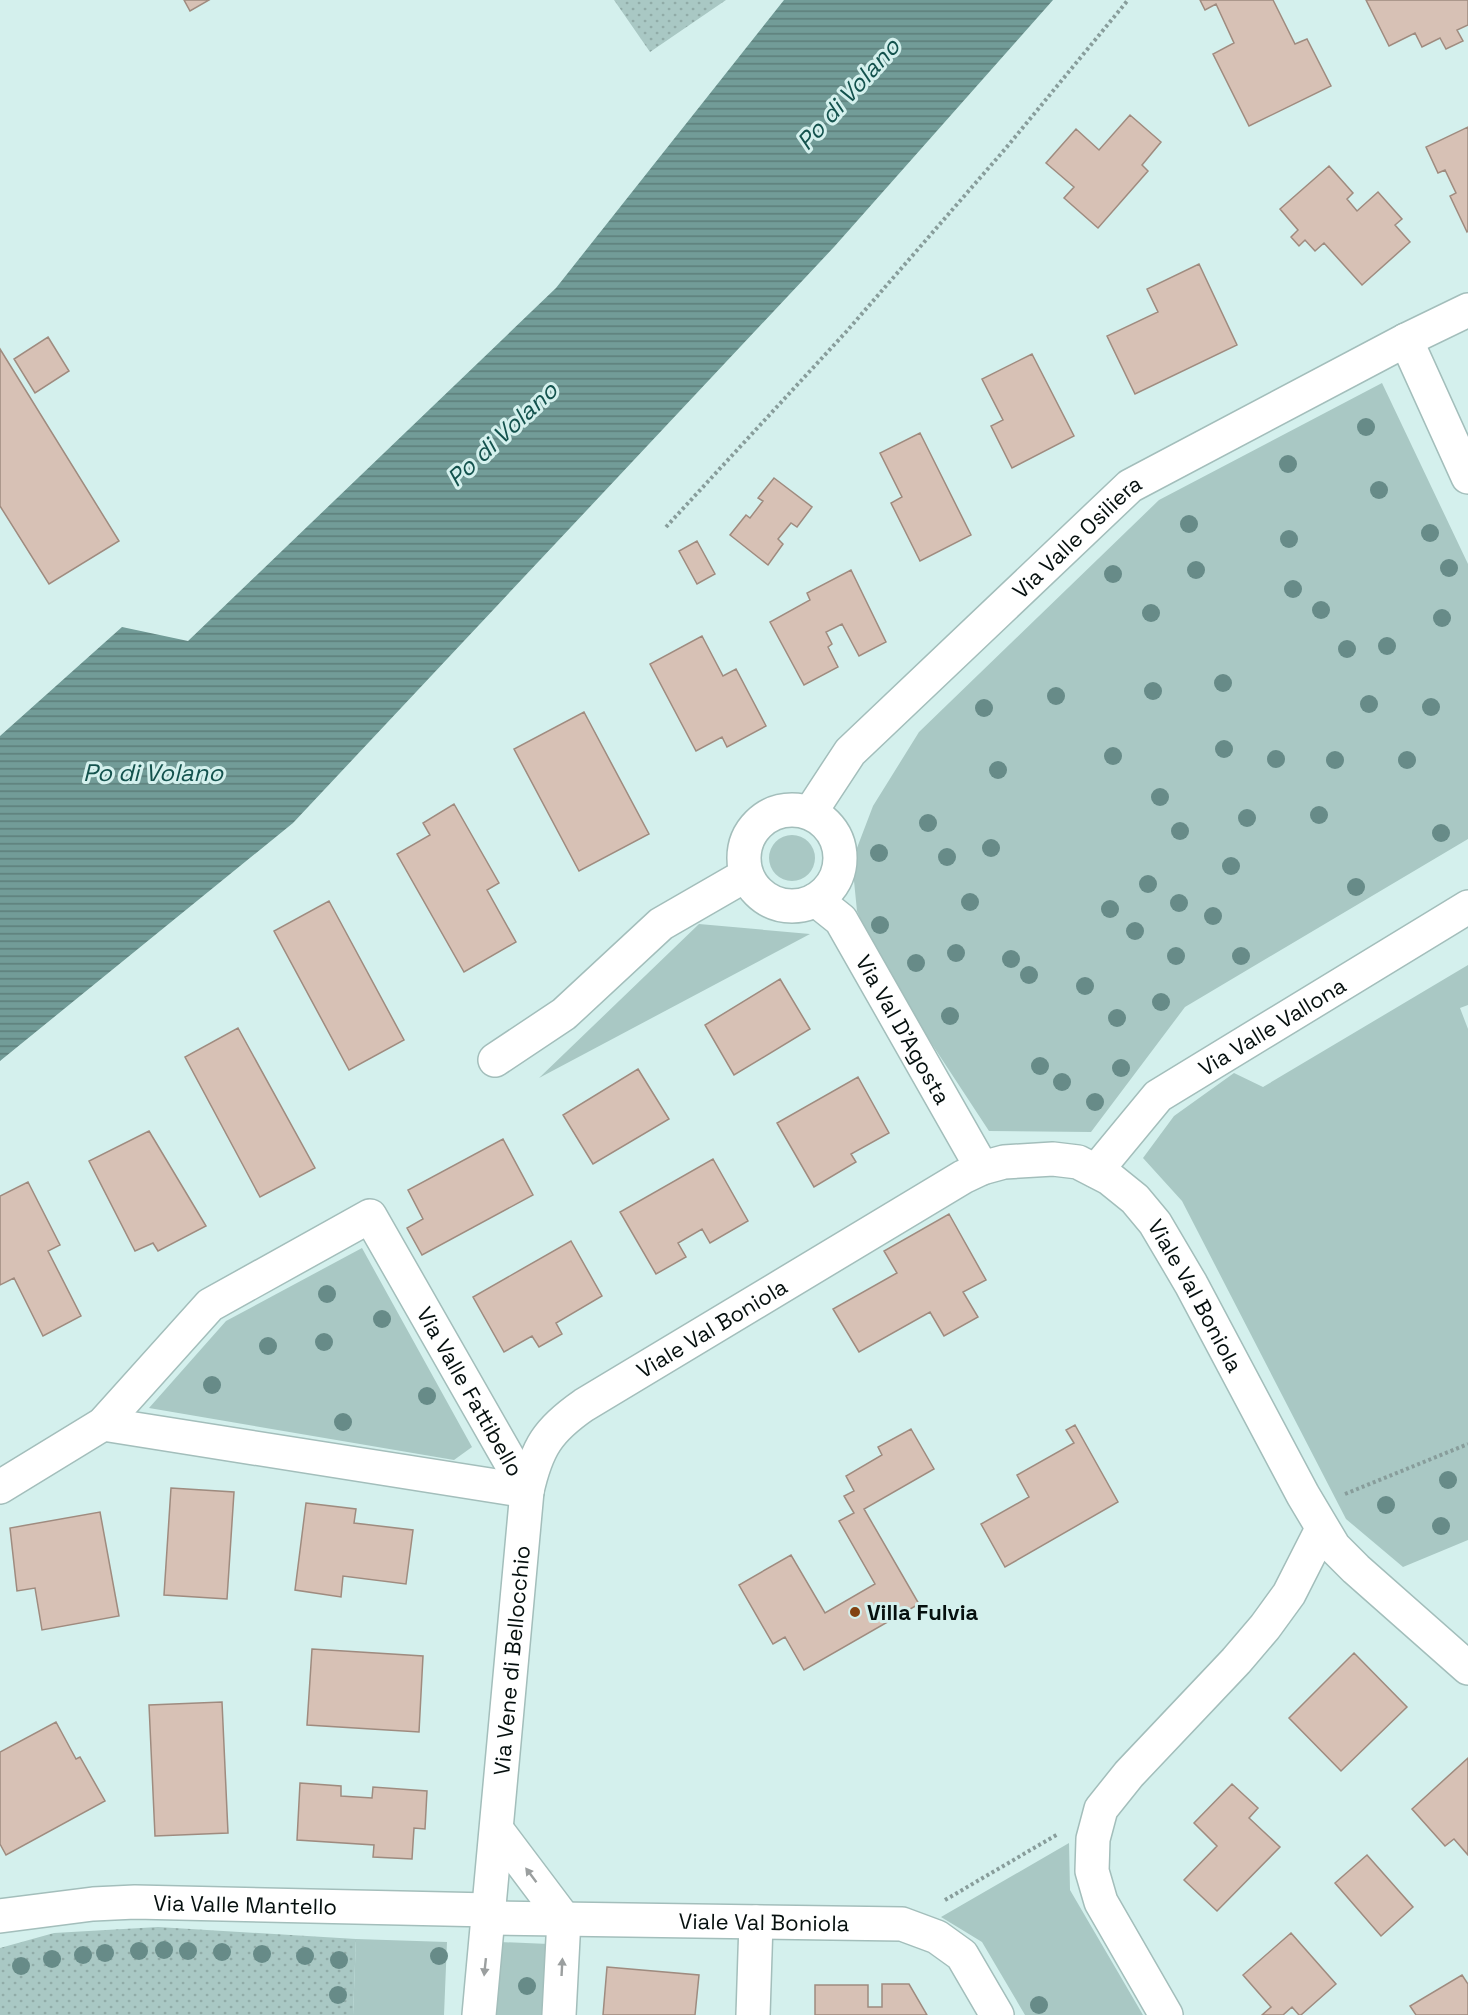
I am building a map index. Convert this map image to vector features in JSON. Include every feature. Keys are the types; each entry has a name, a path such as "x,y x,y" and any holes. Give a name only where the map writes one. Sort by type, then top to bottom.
{"street":[{"name":"Via Valle Osiliera","path":"810,813 850,752 1130,486 1406,340 1468,310"},
{"path":"1406,340 1468,477"},
{"path":"795,810 810,813 823,821 833,833 839,847 836,877 816,900 800,906 783,905 768,900 755,889 746,875 743,860 745,843 753,829 764,818 778,812 795,810"},
{"path":"495,1060 564,1014 661,924 746,875"},
{"name":"Via Val D'Agosta","path":"816,900 841,920 982,1168"},
{"name":"Via Valle Vallona","path":"1096,1171 1158,1096 1468,907"},
{"name":"Viale Val Boniola","path":"527,1491 533,1464 543,1443 562,1420 963,1176 1004,1162 1053,1159 1078,1162 1096,1171 1135,1199 1155,1223 1191,1284 1317,1519 1334,1546 1356,1569 1468,1668"},
{"name":"Via Valle Fattibello","path":"0,1487 103,1424 210,1305 370,1216 527,1491"},
{"name":"Via Valle Fattibello","path":"103,1424 527,1491"},
{"name":"Via Vene di Bellocchio","path":"480,2015 527,1491"},
{"path":"1166,2015 1101,1902 1092,1871 1093,1839 1101,1809 1129,1774 1236,1661 1265,1627 1289,1594 1317,1519"},
{"path":"497,1830 564,1919 559,2015"},
{"name":"Via Valle Mantello","path":"0,1916 84,1905 135,1902 490,1914"},
{"name":"Viale Val Boniola","path":"490,1914 564,1919 903,1924 937,1937 962,1955 997,2015"},
{"path":"753,2015 756,1922"}],"path":[{"path":"666,527 862,315 1006,148 1128,0"},
{"path":"1317,1519 1356,1489 1468,1444"},
{"path":"903,1924 1101,1809"}],"green space":[{"path":"614,0 726,0 650,52"},
{"path":"1382,383 1468,564 1468,839 1185,1007 1091,1132 989,1131 882,968 857,911 852,861 873,806 919,732 1159,500"},
{"path":"792,835 808,842 815,858 808,874 792,881 776,874 769,858 776,842"},
{"path":"699,924 810,934 539,1078"},
{"path":"1468,965 1468,1005 1460,1008 1468,1029 1468,1540 1403,1567 1346,1519 1182,1201 1143,1158 1174,1116 1234,1073 1263,1087"},
{"path":"362,1248 472,1447 454,1460 149,1408 226,1321"},
{"path":"1069,1843 1070,1890 1143,2015 1025,2015 982,1942 941,1917"},
{"path":"158,1927 356,1939 353,2015 0,2015 0,1948 54,1933"},
{"path":"356,1939 447,1942 444,2015 353,2015"},
{"path":"500,1942 549,1944 546,2015 492,2015"}],"water":[{"name":"Po di Volano","path":"784,0 1053,0 834,247 293,823 0,1061 0,736 122,627 188,641 556,288"}],"building":[{"path":"184,0 209,0 190,11"},
{"path":"1200,0 1273,0 1295,44 1307,39 1331,86 1249,126 1213,54 1234,43 1216,4 1205,10"},
{"path":"1366,0 1468,0 1468,25 1457,30 1463,41 1446,49 1440,38 1422,47 1415,33 1389,46"},
{"path":"1130,115 1161,142 1142,165 1148,171 1098,228 1064,198 1074,187 1046,163 1076,129 1099,150"},
{"path":"1468,127 1467,232 1450,196 1456,193 1445,170 1438,173 1426,147"},
{"path":"1329,166 1353,193 1347,199 1357,211 1378,192 1402,219 1395,225 1410,242 1362,285 1324,243 1315,251 1305,240 1299,246 1291,237 1298,230 1280,209"},
{"path":"1199,264 1237,345 1135,394 1107,336 1158,312 1147,289"},
{"path":"48,337 69,371 35,393 14,359"},
{"path":"0,349 119,541 49,584 0,506"},
{"path":"1032,354 1074,436 1012,468 991,426 1003,420 982,379"},
{"path":"920,433 971,535 920,561 891,503 902,497 880,453"},
{"path":"774,478 812,507 797,527 791,523 778,539 783,544 768,565 730,535 746,515 750,518 763,501 758,498"},
{"path":"697,541 715,574 697,584 679,551"},
{"path":"851,570 886,642 859,656 842,624 826,632 832,644 828,647 838,667 804,685 770,622 810,600 807,593"},
{"path":"702,636 723,676 736,669 766,726 727,747 722,737 696,751 650,664"},
{"path":"584,712 649,834 579,871 514,749"},
{"path":"454,804 499,883 487,890 516,942 464,972 397,854 430,835 423,823"},
{"path":"329,901 404,1040 349,1070 274,931"},
{"path":"780,979 810,1029 734,1075 705,1025"},
{"path":"238,1028 315,1168 260,1197 185,1057"},
{"path":"638,1069 669,1119 593,1164 563,1115"},
{"path":"858,1077 889,1133 851,1154 856,1162 814,1187 777,1123"},
{"path":"149,1131 206,1226 158,1251 153,1243 135,1251 89,1161"},
{"path":"503,1139 533,1195 422,1255 407,1228 423,1219 408,1190"},
{"path":"713,1159 748,1221 710,1243 702,1229 678,1243 686,1257 656,1274 620,1212"},
{"path":"28,1182 60,1245 48,1251 81,1316 43,1336 14,1278 0,1285 0,1196"},
{"path":"949,1214 986,1280 963,1292 978,1317 944,1336 930,1312 859,1352 833,1309 897,1273 884,1251"},
{"path":"571,1241 602,1296 556,1323 562,1334 539,1347 532,1336 504,1352 473,1297"},
{"path":"1075,1425 1118,1502 1005,1567 981,1524 1029,1497 1017,1475 1074,1443 1066,1430"},
{"path":"911,1429 934,1469 864,1509 919,1604 804,1670 785,1637 773,1644 739,1585 791,1555 825,1613 875,1584 839,1521 854,1513 844,1496 854,1491 846,1476 882,1455 878,1447"},
{"path":"171,1488 234,1492 227,1599 164,1595"},
{"path":"306,1503 356,1509 354,1523 413,1530 406,1584 343,1576 341,1597 295,1590"},
{"path":"100,1512 119,1616 42,1630 35,1588 17,1591 10,1528"},
{"path":"312,1649 423,1656 419,1732 307,1725"},
{"path":"1354,1653 1407,1707 1341,1771 1289,1718"},
{"path":"222,1702 228,1833 155,1836 149,1705"},
{"path":"56,1722 76,1759 80,1757 105,1801 6,1855 0,1844 0,1752"},
{"path":"1468,1758 1468,1855 1454,1839 1445,1846 1412,1809"},
{"path":"300,1783 341,1786 341,1796 372,1798 373,1787 427,1791 425,1829 414,1828 412,1859 373,1857 374,1845 297,1840"},
{"path":"1232,1784 1258,1808 1249,1818 1280,1847 1217,1911 1184,1880 1217,1846 1194,1823"},
{"path":"1367,1855 1413,1907 1381,1936 1335,1883"},
{"path":"1291,1933 1336,1984 1301,2015 1292,2007 1283,2015 1262,2015 1271,2007 1243,1975"},
{"path":"607,1967 699,1975 695,2015 603,2015"},
{"path":"1462,1975 1468,1984 1468,2015 1416,2015 1410,2006"},
{"path":"882,1984 909,1984 927,2015 815,2015 815,1985 868,1985 868,2007 882,2007"}],"place":[{"name":"Villa Fulvia","path":"855,1612"}]}
